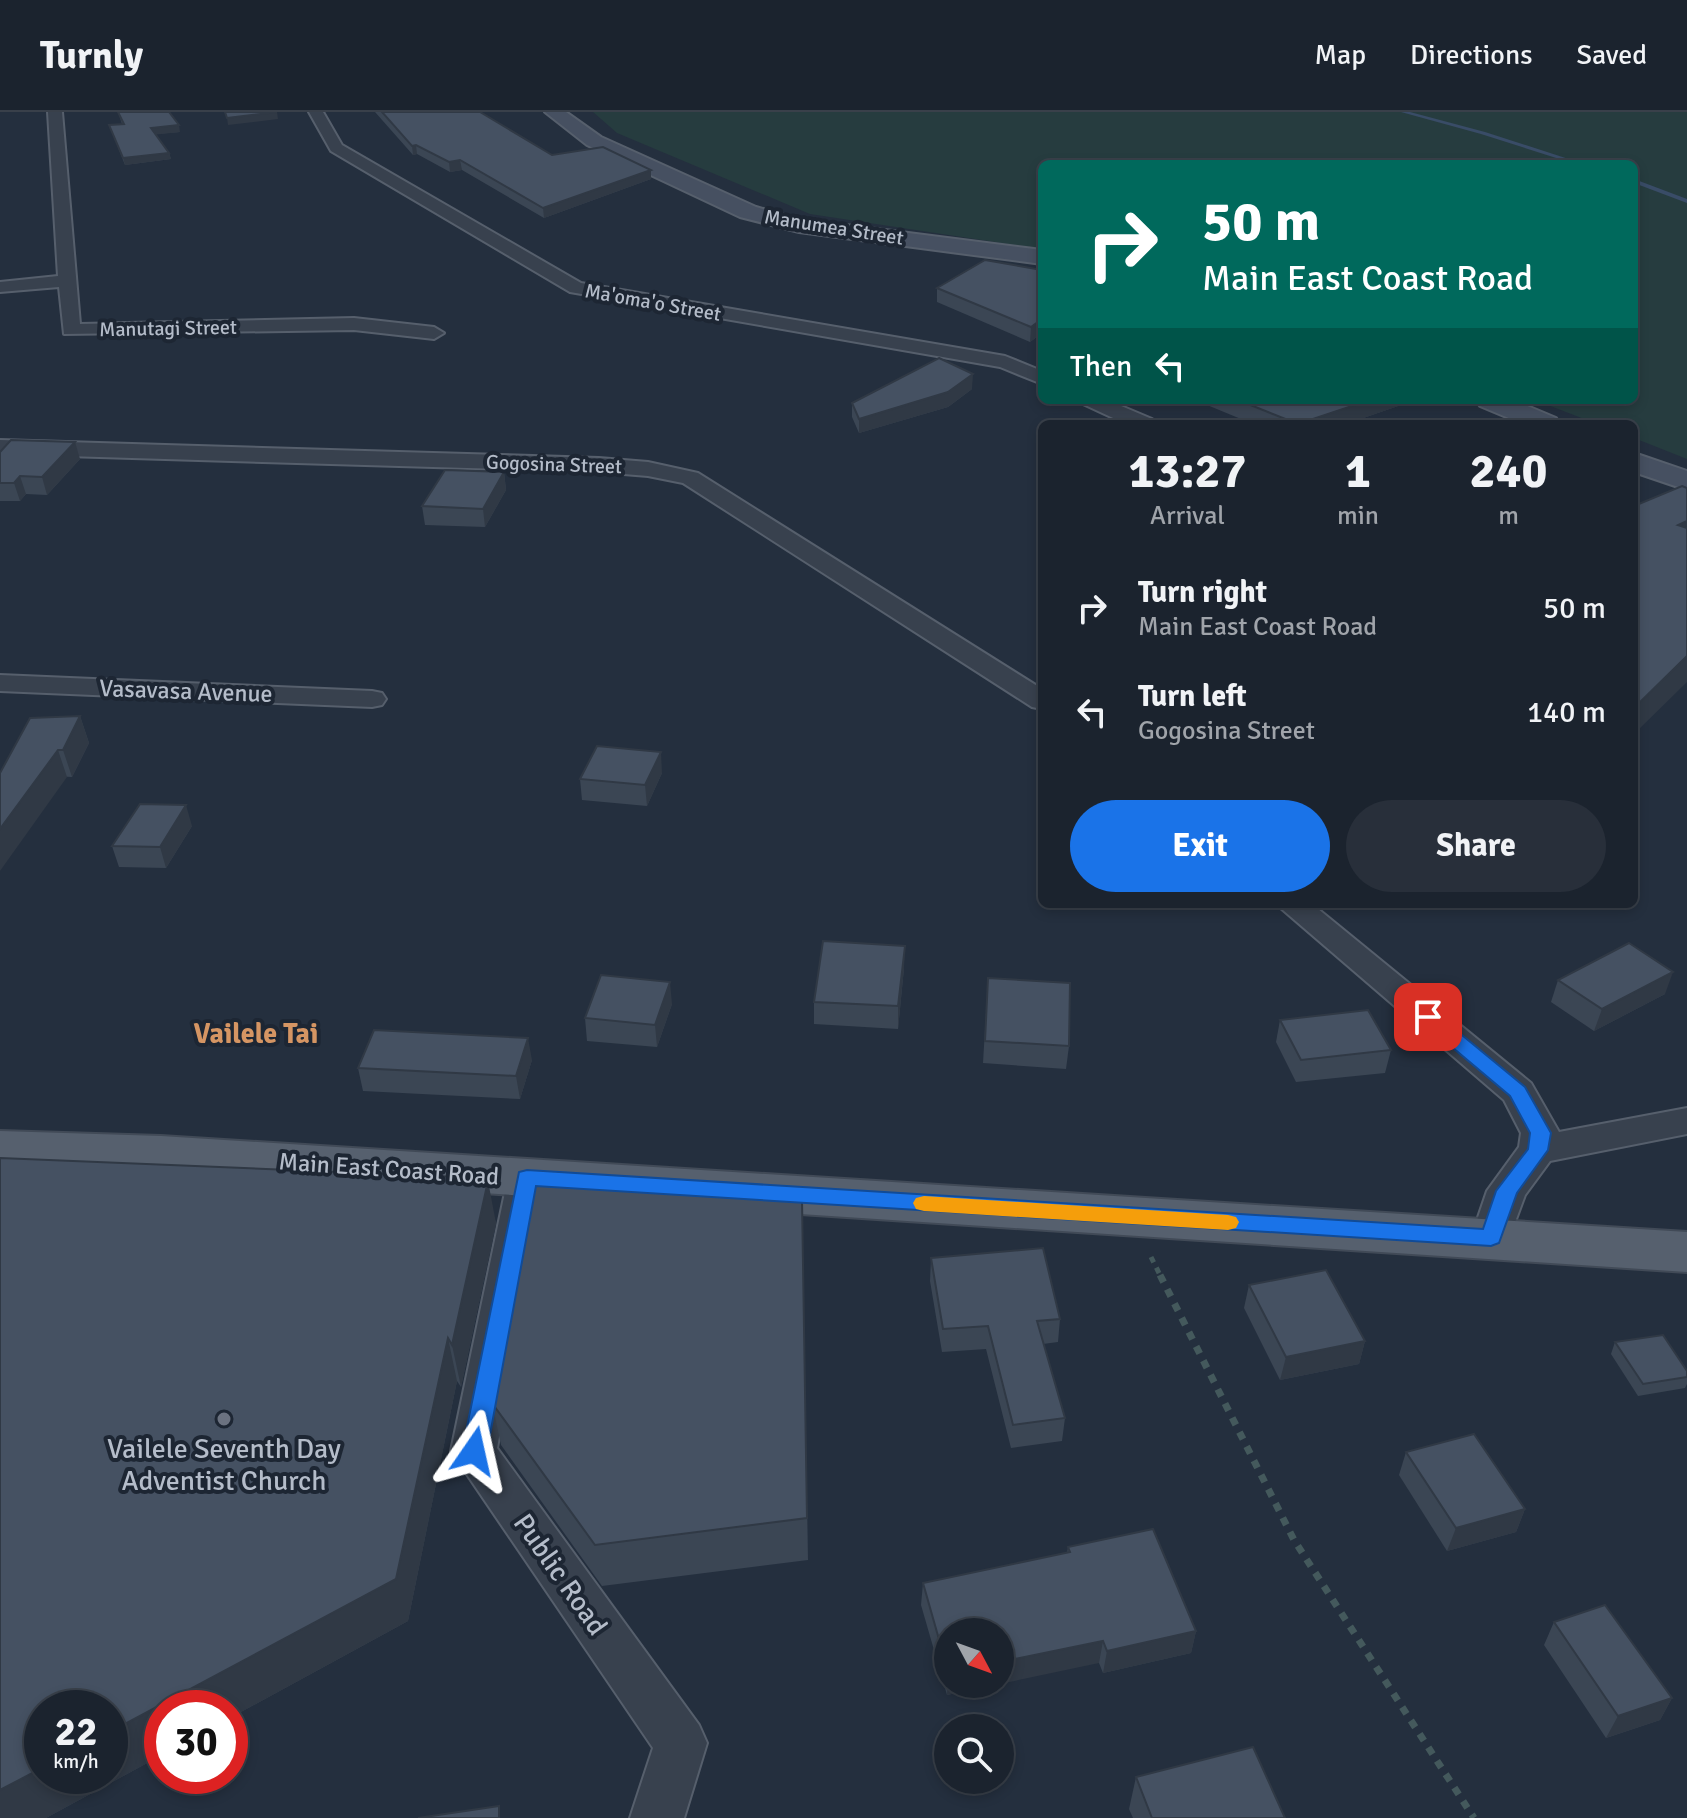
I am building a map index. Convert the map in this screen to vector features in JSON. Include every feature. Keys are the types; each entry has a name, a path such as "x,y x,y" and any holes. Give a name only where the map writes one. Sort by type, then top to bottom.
{"main road":[{"name":"Manumea Street","path":"554,112 594,141 748,212 799,225 1038,256"},
{"path":"1499,404 1537,420"},
{"path":"1638,464 1687,483"},
{"name":"Main East Coast Road","path":"0,1149 161,1154 1687,1252"}],"street":[{"name":"Manutagi Street","path":"55,112 71,330 354,324 434,333"},
{"name":"Ma'oma'o Street","path":"316,112 336,148 576,288 1005,362 1038,376"},
{"path":"0,287 65,281"},
{"path":"1099,404 1135,420"},
{"name":"Gogosina Street","path":"0,447 599,465 648,469 690,478 1038,698"},
{"path":"1660,496 1687,483"},
{"name":"Vasavasa Avenue","path":"0,683 372,699"},
{"path":"1297,908 1518,1092 1540,1133 1538,1150 1507,1191 1491,1238"},
{"path":"1538,1150 1687,1121"},
{"name":"Public Road","path":"527,1178 474,1451 681,1743 657,1818"}],"path":[{"path":"1130,1217 1294,1540 1474,1818"}],"green space":[{"path":"593,112 1687,112 1687,459 1638,440 1638,420 1587,420 1545,404 1638,404 1638,160 1038,160 1038,248 810,214 617,133"}],"building":[{"path":"118,112 169,112 179,125 151,128 169,153 123,158 109,125 124,124"},
{"path":"225,112 277,112 227,118"},
{"path":"382,112 480,112 552,155 603,147 651,170 543,208 460,160 449,162 416,145 412,146"},
{"path":"985,260 1038,269 1038,322 1031,327 937,288"},
{"path":"939,358 973,374 948,392 859,419 852,403"},
{"path":"1248,404 1358,404 1310,420 1288,420"},
{"path":"11,440 75,442 42,477 20,476 14,483 0,483 0,452"},
{"path":"445,470 504,472 483,509 422,506"},
{"path":"1682,486 1687,488 1687,521 1678,525 1687,528 1687,656 1638,704 1638,504"},
{"path":"80,716 63,750 58,750 0,829 0,773 30,718"},
{"path":"597,746 661,752 645,785 580,779"},
{"path":"140,804 186,805 160,847 112,846"},
{"path":"823,941 905,946 898,1006 814,1002"},
{"path":"1629,943 1673,972 1602,1009 1558,980"},
{"path":"601,975 670,982 655,1025 585,1018"},
{"path":"988,978 1070,983 1069,1046 985,1041"},
{"path":"1368,1010 1391,1050 1301,1060 1280,1020"},
{"path":"374,1030 528,1038 516,1076 358,1068"},
{"name":"Vailele Seventh Day Adventist Church","path":"0,1158 482,1178 482,1181 488,1181 452,1345 448,1338 396,1579 189,1690 144,1690 144,1714 128,1722 128,1690 24,1690 24,1777 0,1790"},
{"path":"534,1184 802,1200 807,1518 595,1545 492,1403"},
{"path":"1043,1248 1060,1319 1037,1321 1065,1418 1013,1425 988,1326 943,1329 931,1258"},
{"path":"1326,1270 1365,1341 1286,1357 1249,1285"},
{"path":"1663,1335 1687,1371 1687,1377 1643,1384 1615,1342"},
{"path":"1474,1434 1525,1509 1456,1528 1406,1452"},
{"path":"1153,1529 1196,1631 1107,1651 1103,1641 1014,1659 1014,1618 934,1618 934,1622 923,1583 1070,1552 1068,1547"},
{"path":"1605,1605 1672,1698 1618,1716 1554,1622"},
{"path":"1253,1747 1285,1818 1152,1818 1136,1777"},
{"path":"499,1806 499,1818 418,1818"}],"waterway":[{"path":"1404,112 1568,160"},
{"path":"1638,183 1687,201"}],"slow traffic":[{"path":"924,1203 1228,1222"}],"place":[{"name":"Vailele Seventh Day Adventist Church","path":"224,1419"}],"district":[{"name":"Vailele Tai","path":"256,1033"}],"route":[{"path":"474,1451 527,1178 1491,1238 1507,1191 1538,1150 1540,1133 1518,1092 1428,1017"}]}
